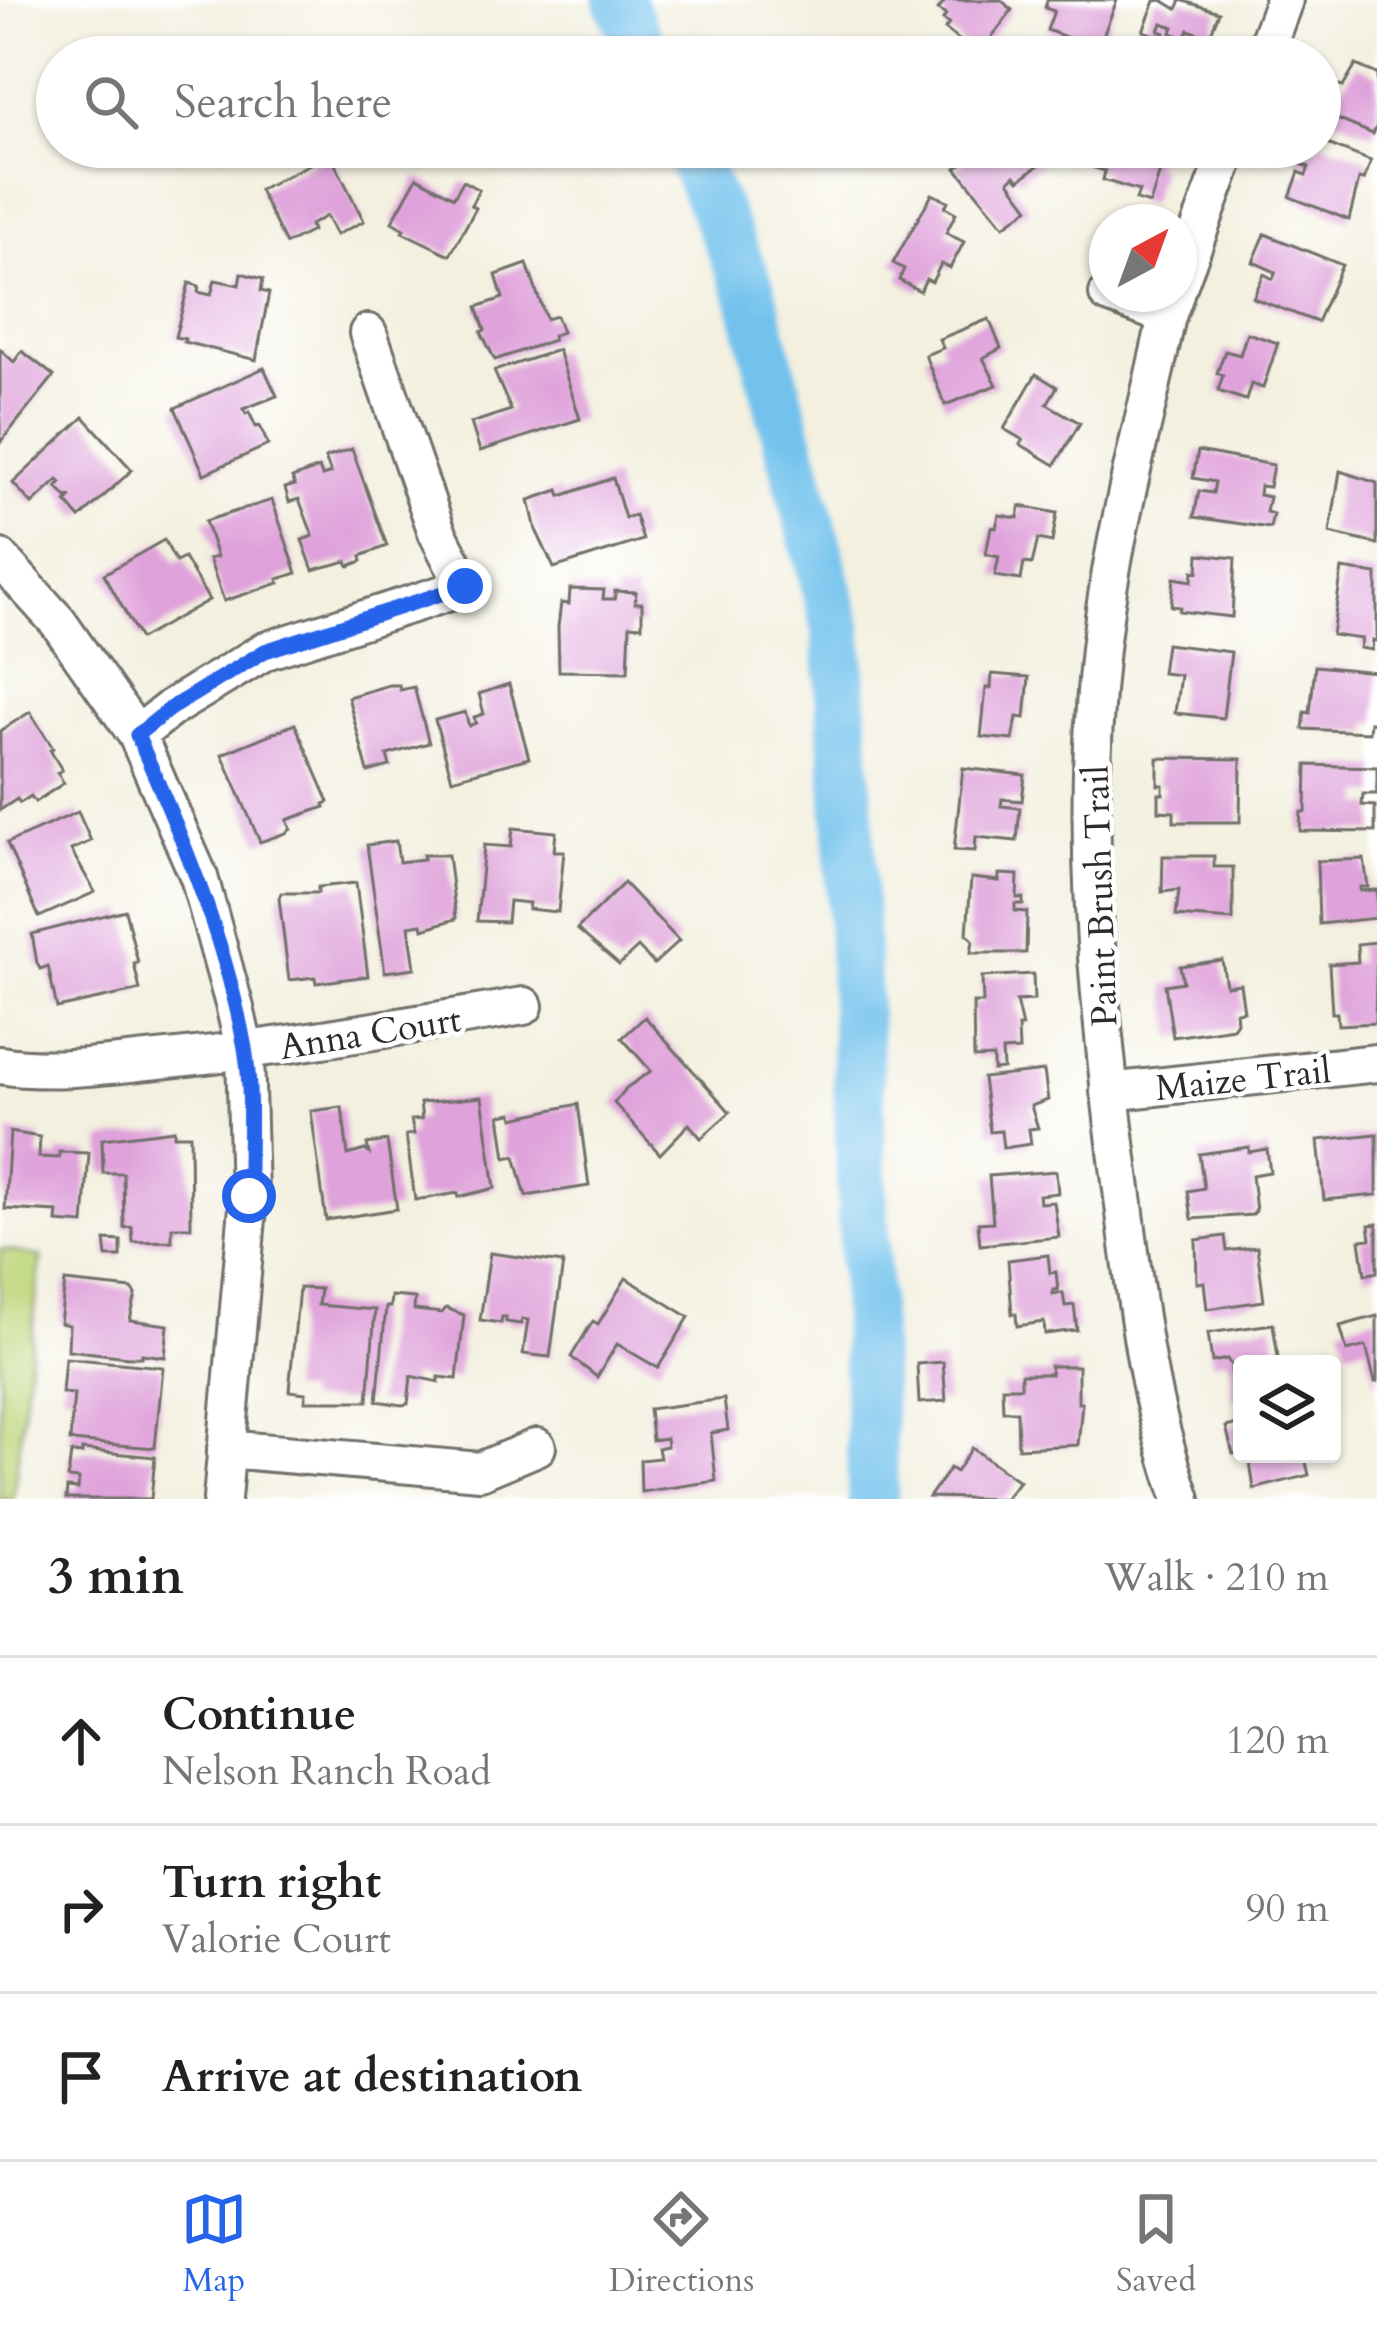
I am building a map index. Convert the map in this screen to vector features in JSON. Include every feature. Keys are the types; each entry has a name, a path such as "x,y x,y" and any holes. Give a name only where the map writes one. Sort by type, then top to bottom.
{"street":[{"path":"1271,36 1284,0"},
{"name":"Paint Brush Trail","path":"1197,236 1222,168"},
{"name":"Paint Brush Trail","path":"1171,312 1105,609 1091,794 1097,981 1109,1092 1146,1372 1162,1443 1182,1499"},
{"path":"137,735 171,708 265,651 465,586 437,532 368,334"},
{"path":"0,558 58,622 137,735 200,877 245,1052 249,1196 222,1499"},
{"name":"Anna Court","path":"0,1065 23,1069 99,1066 245,1052 524,1006"},
{"name":"Maize Trail","path":"1109,1092 1377,1063"},
{"path":"226,1449 480,1471 537,1447"}],"green space":[{"path":"0,1249 41,1257 13,1499 0,1499"}],"building":[{"path":"946,0 1001,0 1012,10 993,36 954,36 945,29 949,24 943,20 946,15 938,10"},
{"path":"1047,0 1117,0 1103,36 1063,36 1047,30 1054,11 1045,8"},
{"path":"1181,0 1219,12 1210,36 1189,30 1179,36 1171,33 1174,27 1162,23 1159,31 1164,36 1143,31 1155,1 1177,9"},
{"path":"1356,65 1377,74 1373,134 1341,121 1343,87"},
{"path":"1341,149 1371,161 1364,180 1359,179 1349,220 1290,197 1299,172 1306,175 1309,168 1341,168"},
{"path":"302,168 337,168 364,221 336,235 326,216 310,225 312,231 286,244 259,190"},
{"path":"956,168 1035,168 1009,181 1029,208 1004,226"},
{"path":"1095,168 1161,168 1150,204 1136,200 1139,191 1103,180 1105,171"},
{"path":"417,177 454,197 463,181 479,190 471,205 476,208 450,255 402,232 392,222"},
{"path":"932,194 948,201 945,207 956,213 946,233 964,242 950,268 941,264 932,282 926,279 920,291 899,280 904,269 893,263"},
{"path":"1265,234 1342,265 1317,322 1253,298 1264,274 1273,279 1276,272 1253,262"},
{"path":"527,264 546,319 556,316 562,332 552,336 553,340 495,360 481,332 485,330 477,307 503,298 496,275"},
{"path":"241,273 263,279 261,291 269,293 256,360 175,337 189,283 211,295 215,280 239,285"},
{"path":"989,319 1001,348 983,358 997,385 945,405 925,355 943,348 939,339"},
{"path":"1247,333 1278,343 1263,388 1251,384 1246,400 1218,391 1223,375 1217,373 1225,351 1240,355"},
{"path":"0,349 14,362 22,351 54,376 0,443"},
{"path":"558,350 580,419 480,451 471,423 511,410 494,371"},
{"path":"264,368 277,396 243,409 260,426 268,445 204,474 175,408"},
{"path":"1036,374 1057,387 1047,404 1080,423 1055,465 1004,429"},
{"path":"84,417 132,470 80,518 66,502 72,496 67,498 57,487 58,480 32,504 13,483"},
{"path":"352,449 387,546 349,566 347,561 313,570 302,540 313,536 299,499 289,502 285,488 295,485 292,478 319,468 322,476 331,473 325,458"},
{"path":"1198,451 1273,465 1269,487 1260,486 1259,495 1269,497 1270,528 1194,517 1199,491 1213,493 1215,482 1193,478"},
{"path":"1340,471 1377,483 1377,544 1330,533"},
{"path":"613,478 625,518 635,515 643,540 554,568 536,530 529,500 559,490 561,496"},
{"path":"272,500 297,573 224,601 209,559 217,557 205,521"},
{"path":"1020,506 1057,513 1052,542 1038,539 1032,564 1024,563 1021,580 995,576 999,557 986,554 991,527 996,528 999,515 1018,518"},
{"path":"164,540 176,562 184,558 209,600 140,639 104,574"},
{"path":"1199,554 1235,558 1232,617 1171,606 1174,578 1192,581"},
{"path":"1342,569 1377,574 1377,641 1373,640 1372,650 1360,648 1362,639 1332,635"},
{"path":"570,589 604,590 603,599 615,599 615,591 636,592 635,603 642,603 642,626 630,625 628,672 559,671 561,603 569,604"},
{"path":"1166,644 1231,652 1223,718 1175,713 1180,675 1162,673"},
{"path":"1315,666 1377,672 1377,723 1370,722 1369,732 1303,729 1305,712 1310,713"},
{"path":"992,674 1029,677 1025,718 1017,717 1013,740 981,737"},
{"path":"509,684 529,758 452,779 435,720 465,712 469,726 476,723 474,717 484,714 479,694"},
{"path":"399,685 400,690 414,687 429,743 387,755 390,766 368,772 348,697"},
{"path":"30,712 53,748 62,770 57,773 64,783 35,802 31,796 20,803 17,799 0,810 0,731"},
{"path":"295,724 329,802 287,820 291,829 260,842 222,754"},
{"path":"1158,758 1241,759 1240,822 1174,822 1174,812 1159,811 1163,785 1158,785"},
{"path":"1307,765 1377,767 1377,794 1363,794 1362,805 1375,806 1375,832 1300,831 1301,812 1306,812"},
{"path":"963,768 1025,775 1022,801 1002,799 1001,806 1020,808 1017,841 976,837 975,851 954,850"},
{"path":"78,812 91,841 71,850 95,892 39,917 7,843"},
{"path":"513,828 556,832 554,851 564,851 558,912 528,909 529,903 509,901 507,922 477,921 484,845 511,847"},
{"path":"396,841 399,862 448,855 456,919 423,929 422,924 409,926 415,968 385,972 367,845"},
{"path":"1163,856 1214,856 1214,867 1233,867 1233,920 1176,916 1179,890 1162,892"},
{"path":"1364,859 1368,887 1360,891 1377,890 1377,918 1319,924 1317,861"},
{"path":"999,874 1018,875 1017,898 1023,898 1023,904 1015,904 1015,911 1027,912 1026,953 971,953 973,940 967,934 971,878 999,881"},
{"path":"356,883 368,976 316,983 315,977 289,980 281,893 318,893 318,887"},
{"path":"624,883 679,941 654,964 638,947 619,965 577,929"},
{"path":"125,910 140,990 57,1008 48,966 40,969 37,963 32,934"},
{"path":"1377,942 1375,1023 1338,1025 1337,1013 1332,1013 1329,964 1358,962 1357,944"},
{"path":"1222,960 1226,986 1240,984 1244,1011 1236,1012 1237,1022 1233,1028 1173,1037 1165,985 1183,982 1180,966"},
{"path":"1033,974 1034,1000 1016,1001 1022,1027 1018,1027 1019,1050 1002,1051 1003,1069 993,1070 993,1057 974,1058 973,1003 983,1003 982,977"},
{"path":"645,1017 730,1112 701,1138 689,1124 660,1154 614,1103 651,1071 622,1038"},
{"path":"1044,1071 1048,1100 1031,1106 1038,1128 1029,1129 1031,1144 1003,1148 1001,1131 990,1132 983,1078"},
{"path":"482,1097 495,1188 415,1200 406,1135 414,1134 411,1120 422,1119 420,1103"},
{"path":"578,1104 589,1186 526,1196 515,1156 506,1158 500,1115 513,1113 514,1118"},
{"path":"342,1107 348,1155 369,1153 367,1144 387,1141 397,1209 326,1220 311,1111"},
{"path":"174,1130 174,1135 190,1135 191,1227 172,1227 172,1241 133,1242 132,1227 124,1228 123,1173 103,1173 102,1139"},
{"path":"10,1132 40,1137 39,1157 89,1153 84,1224 57,1222 58,1212 5,1209"},
{"path":"1377,1134 1377,1195 1324,1200 1318,1140"},
{"path":"1249,1147 1249,1152 1267,1149 1270,1172 1252,1175 1256,1211 1192,1219 1188,1191 1204,1188 1199,1154"},
{"path":"1056,1171 1058,1193 1039,1195 1040,1203 1054,1202 1059,1237 980,1245 978,1223 993,1222 989,1176"},
{"path":"1377,1224 1377,1272 1365,1275 1360,1240 1371,1239 1369,1225"},
{"path":"1225,1236 1227,1251 1257,1247 1264,1301 1207,1309 1204,1282 1197,1283 1196,1240"},
{"path":"105,1240 121,1241 121,1257 107,1257"},
{"path":"490,1253 563,1263 550,1357 523,1354 528,1320 522,1319 521,1324 506,1322 506,1317 501,1323 480,1320"},
{"path":"1048,1255 1050,1273 1056,1272 1058,1290 1053,1294 1063,1293 1065,1306 1074,1305 1077,1330 1045,1334 1044,1322 1017,1326 1016,1314 1012,1314 1008,1260"},
{"path":"626,1278 689,1317 658,1368 617,1344 597,1377 571,1357"},
{"path":"65,1282 132,1289 136,1294 130,1320 168,1325 165,1357 68,1350 69,1325 60,1323"},
{"path":"299,1288 320,1289 318,1305 375,1310 368,1401 305,1401 306,1393 289,1391"},
{"path":"391,1296 415,1298 414,1310 442,1313 446,1308 464,1315 457,1379 439,1377 439,1382 411,1376 408,1404 402,1405 377,1401"},
{"path":"1377,1316 1375,1382 1366,1346 1347,1351 1340,1326"},
{"path":"1273,1324 1278,1355 1233,1355 1233,1400 1231,1365 1227,1359 1212,1362 1208,1333"},
{"path":"65,1358 163,1367 155,1448 70,1441 74,1394 62,1393"},
{"path":"943,1362 946,1401 919,1403 917,1364"},
{"path":"1050,1366 1078,1366 1078,1403 1082,1403 1078,1445 1018,1448 1017,1411 1003,1411 1002,1387 1021,1387 1021,1374 1051,1374"},
{"path":"724,1399 728,1430 711,1433 716,1481 641,1492 640,1460 660,1458 658,1448 667,1446 666,1438 652,1440 649,1409"},
{"path":"1233,1425 1233,1454 1226,1427"},
{"path":"972,1448 1019,1481 1005,1499 929,1497 950,1468 956,1472"},
{"path":"82,1450 155,1457 151,1499 66,1499 67,1488 78,1489 79,1479 68,1478 71,1453 82,1454"},
{"path":"1250,1463 1306,1463 1309,1475 1254,1489"}],"waterway":[{"path":"619,0 636,36"},
{"path":"696,168 750,290 837,627 849,823 873,1499"}],"route":[{"path":"249,1196 245,1052 235,1008 200,877 137,735 171,708 265,651 465,586"}]}
